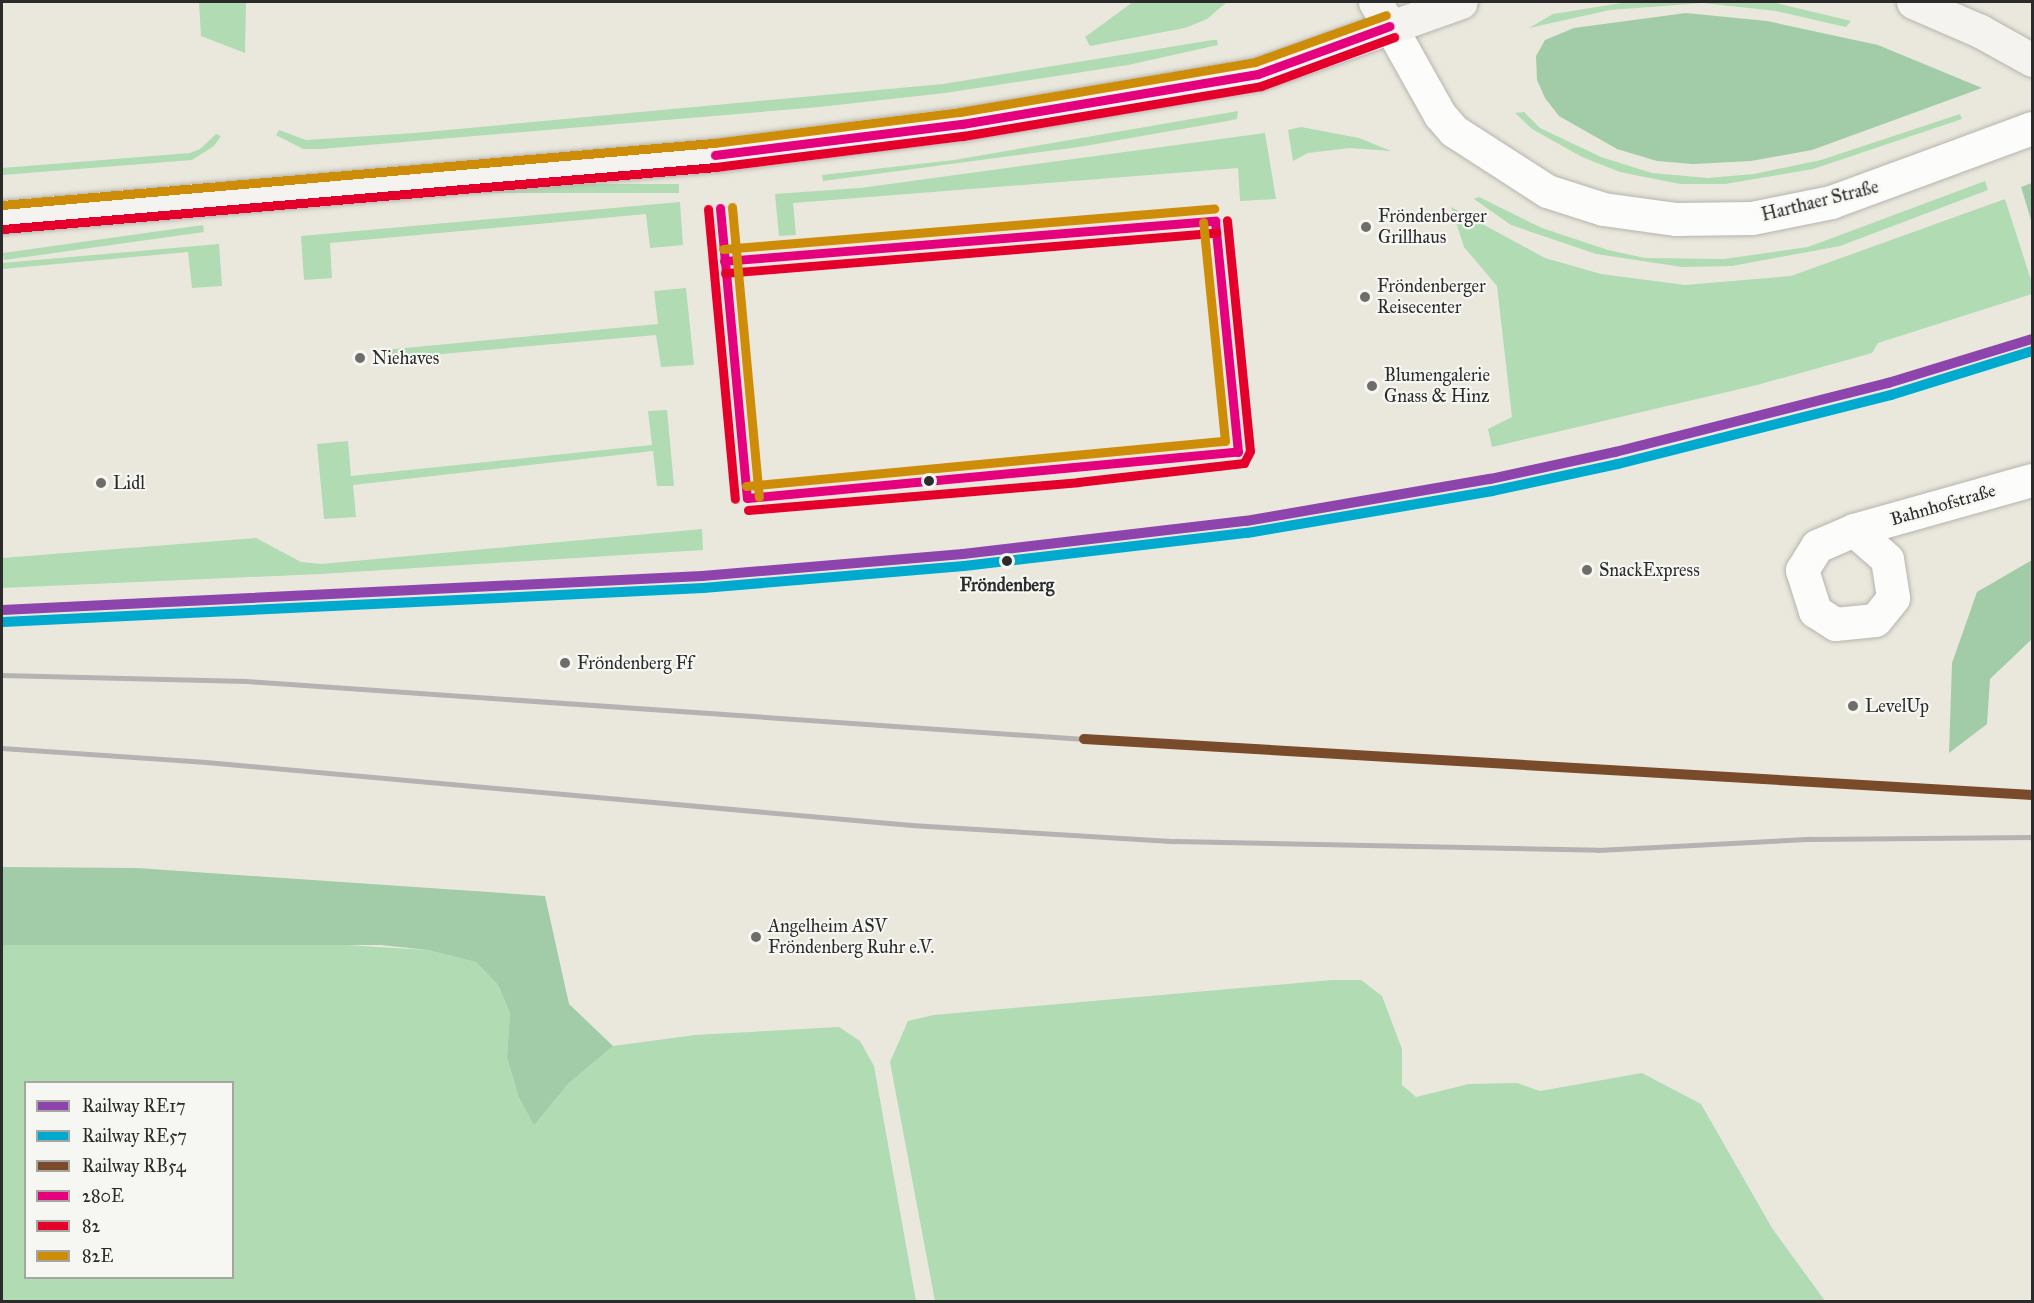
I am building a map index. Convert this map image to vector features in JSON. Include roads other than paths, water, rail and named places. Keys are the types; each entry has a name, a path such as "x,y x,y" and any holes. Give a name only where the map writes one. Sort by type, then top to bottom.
{"main road":[{"path":"2,217 715,154 963,124 1258,74 1382,14 1461,2"},
{"path":"1913,2 1980,31 2032,60"}],"street":[{"name":"Harthaer Straße","path":"1382,14 1440,115 1454,131 1547,190 1604,209 1676,219 1752,218 1831,202 2032,129"},
{"name":"Bahnhofstraße","path":"1854,530 2032,480"}],"railway":[{"path":"2,675 246,681 1084,739"},
{"path":"2,748 206,762 911,825 1175,841 1598,850 1811,839 2032,837"}],"rail line":[{"name":"RE17","path":"2,610 702,576 963,554 1246,521 1490,479 1615,452 1888,383 2032,339"},
{"name":"RE57","path":"3,622 703,588 964,566 1247,533 1492,491 1618,464 1891,395 2032,351"},
{"name":"RB54","path":"1084,739 2032,795"}],"place":[{"name":"Fröndenberger Grillhaus","path":"1366,227"},
{"name":"Fröndenberger Reisecenter","path":"1365,297"},
{"name":"Niehaves","path":"360,358"},
{"name":"Blumengalerie Gnass & Hinz","path":"1372,386"},
{"name":"Lidl","path":"101,483"},
{"name":"Fröndenberg","path":"1007,561"},
{"name":"SnackExpress","path":"1587,570"},
{"name":"Fröndenberg Ff","path":"565,663"},
{"name":"LevelUp","path":"1853,706"},
{"name":"Angelheim ASV Fröndenberg Ruhr e.V.","path":"756,937"}]}
